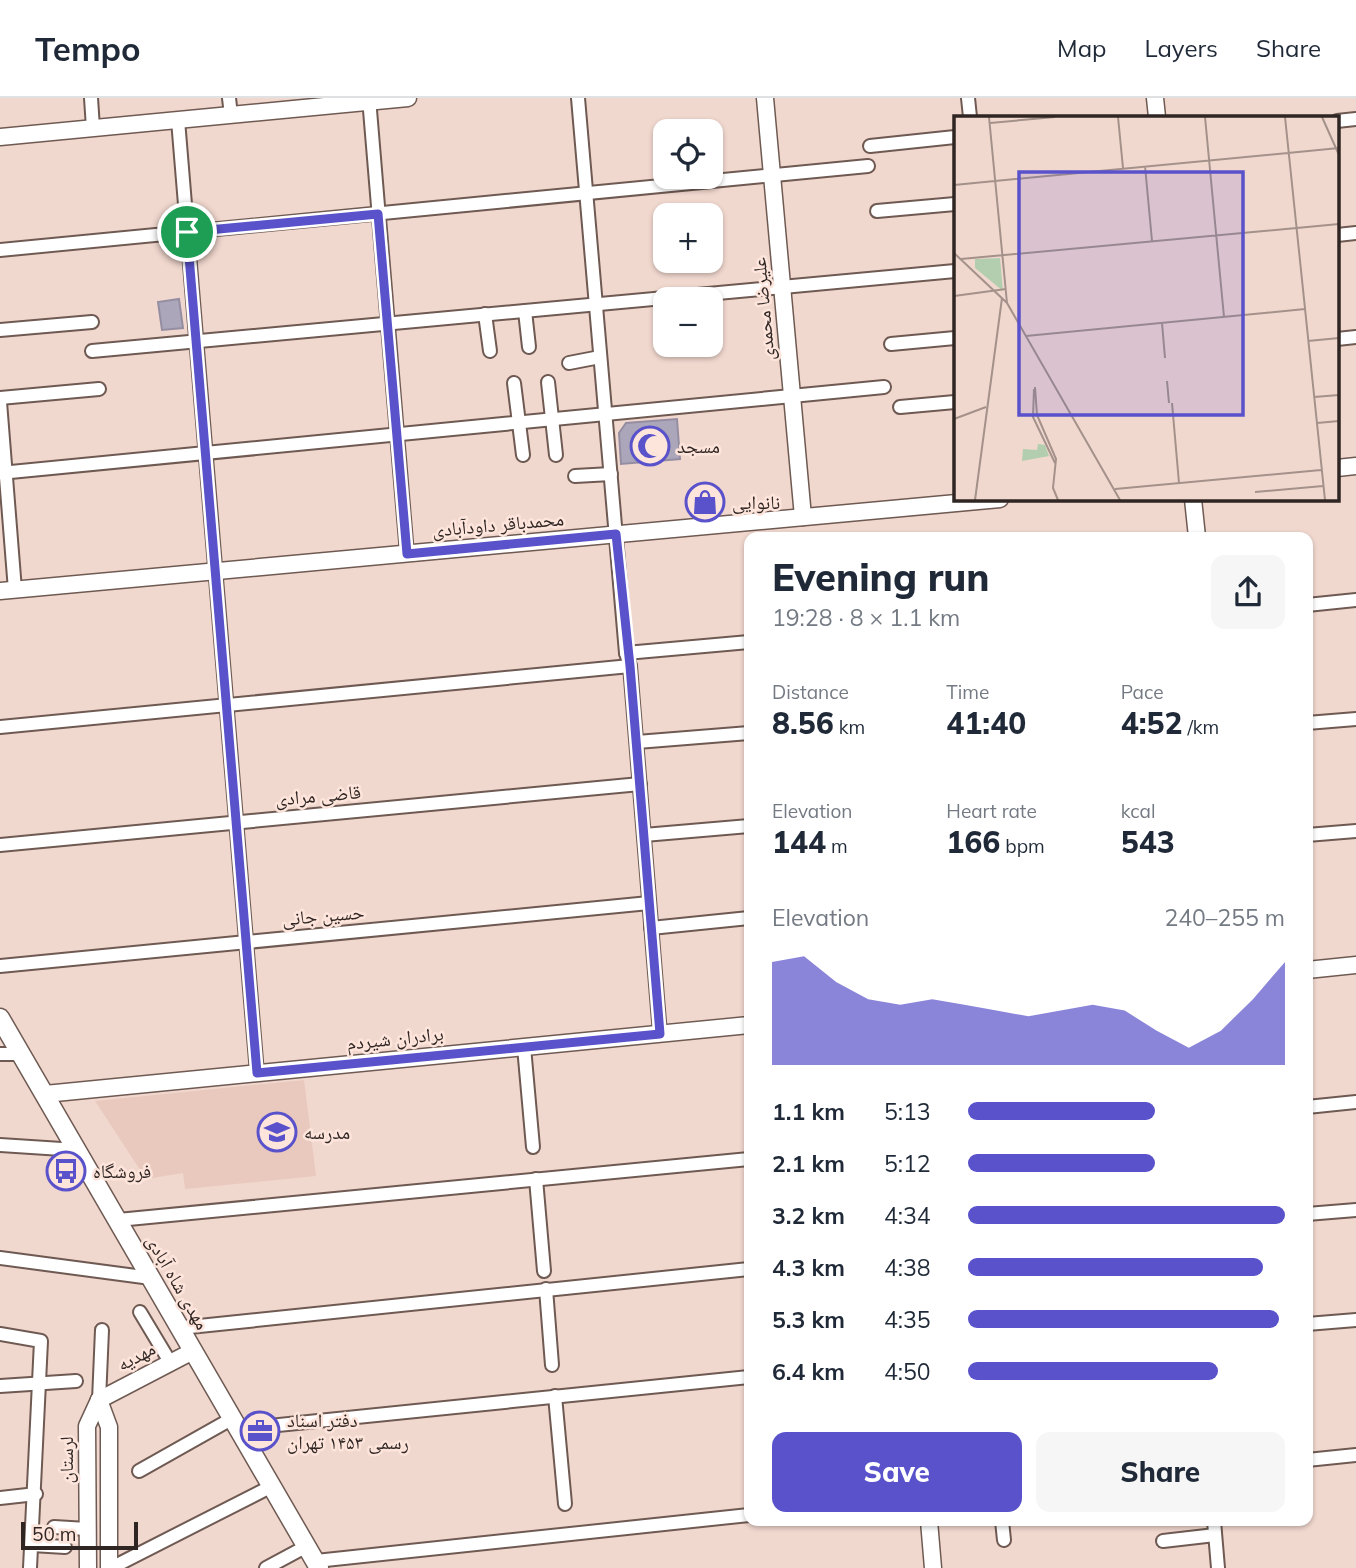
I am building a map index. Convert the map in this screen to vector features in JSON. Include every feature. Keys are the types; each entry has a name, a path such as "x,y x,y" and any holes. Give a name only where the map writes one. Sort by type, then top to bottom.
{"main road":[{"name":"مهدی شاه آبادی","path":"0,1018 314,1558"}],"street":[{"path":"91,98 93,128"},
{"path":"229,98 231,115"},
{"path":"0,137 408,98"},
{"path":"578,98 626,653 630,666 660,1034"},
{"name":"علیرضا محمدی","path":"765,98 803,517"},
{"path":"968,98 970,116"},
{"path":"1156,98 1157,116"},
{"path":"369,100 407,554"},
{"path":"1338,121 1356,119"},
{"path":"178,120 257,1073"},
{"path":"870,146 954,137"},
{"path":"0,250 868,166"},
{"path":"877,211 954,204"},
{"path":"1338,235 1356,233"},
{"path":"723,294 954,271"},
{"path":"92,351 653,300"},
{"path":"525,311 529,347"},
{"path":"485,314 490,351"},
{"path":"0,330 92,322"},
{"path":"1338,339 1356,337"},
{"path":"891,344 954,338"},
{"path":"569,363 600,357"},
{"path":"548,382 556,455"},
{"path":"514,383 523,455"},
{"path":"3,472 884,387"},
{"path":"7,591 0,400 99,389"},
{"path":"900,407 954,402"},
{"path":"1338,468 1356,466"},
{"path":"575,477 611,474"},
{"name":"محمدباقر داودآبادی","path":"7,591 989,500"},
{"path":"1194,500 1197,532"},
{"path":"1313,604 1356,600"},
{"path":"626,653 744,642"},
{"path":"0,727 630,666"},
{"path":"1313,723 1356,719"},
{"path":"636,743 744,733"},
{"name":"قاضی مرادی","path":"0,845 640,784"},
{"path":"644,835 744,825"},
{"path":"1313,835 1356,831"},
{"name":"حسین جانی","path":"0,966 649,903"},
{"path":"651,928 744,919"},
{"path":"1313,969 1356,965"},
{"name":"برادران شیردم","path":"45,1094 744,1026"},
{"path":"524,1047 533,1147"},
{"path":"0,1054 21,1054"},
{"path":"1313,1106 1356,1102"},
{"path":"0,1146 77,1150"},
{"path":"118,1220 744,1159"},
{"path":"536,1179 544,1271"},
{"path":"1313,1214 1356,1210"},
{"path":"0,1258 151,1278"},
{"path":"180,1328 744,1269"},
{"path":"546,1289 552,1365"},
{"path":"139,1312 170,1362"},
{"path":"1313,1324 1356,1320"},
{"path":"102,1330 99,1399 109,1427 110,1568 272,1486"},
{"path":"0,1334 41,1341 36,1494 30,1568"},
{"name":"مهدیه","path":"99,1399 193,1351"},
{"path":"139,1471 236,1424 744,1377"},
{"path":"0,1386 40,1381 76,1381"},
{"path":"555,1396 565,1504"},
{"name":"لرستان","path":"88,1568 88,1426 99,1399"},
{"path":"1313,1459 1356,1455"},
{"path":"0,1498 36,1494"},
{"path":"266,1568 314,1558 744,1515"},
{"path":"929,1526 933,1568"},
{"path":"1003,1526 1004,1540"},
{"path":"1214,1526 1218,1568"},
{"path":"54,1527 88,1528"},
{"path":"1163,1541 1215,1535"},
{"path":"32,1545 65,1547"}],"shaded area":[{"path":"304,1080 316,1176 185,1189 183,1173 146,1179 95,1101"}],"building":[{"path":"179,299 183,328 162,330 158,302"},
{"name":"مسجد","path":"677,419 680,459 621,464 619,433 626,423"},
{"name":"نانوایی","path":"713,488 717,513 697,516 693,491"}],"place":[{"name":"مسجد","path":"650,446"},
{"name":"نانوایی","path":"705,502"},
{"name":"مدرسه","path":"277,1132"},
{"name":"فروشگاه","path":"66,1171"},
{"name":"دفتر اسناد رسمی ۱۴۵۳ تهران","path":"260,1431"}],"route":[{"path":"378,214 407,554 616,534 626,653 630,666 660,1034 257,1073 187,232 378,214"}]}
